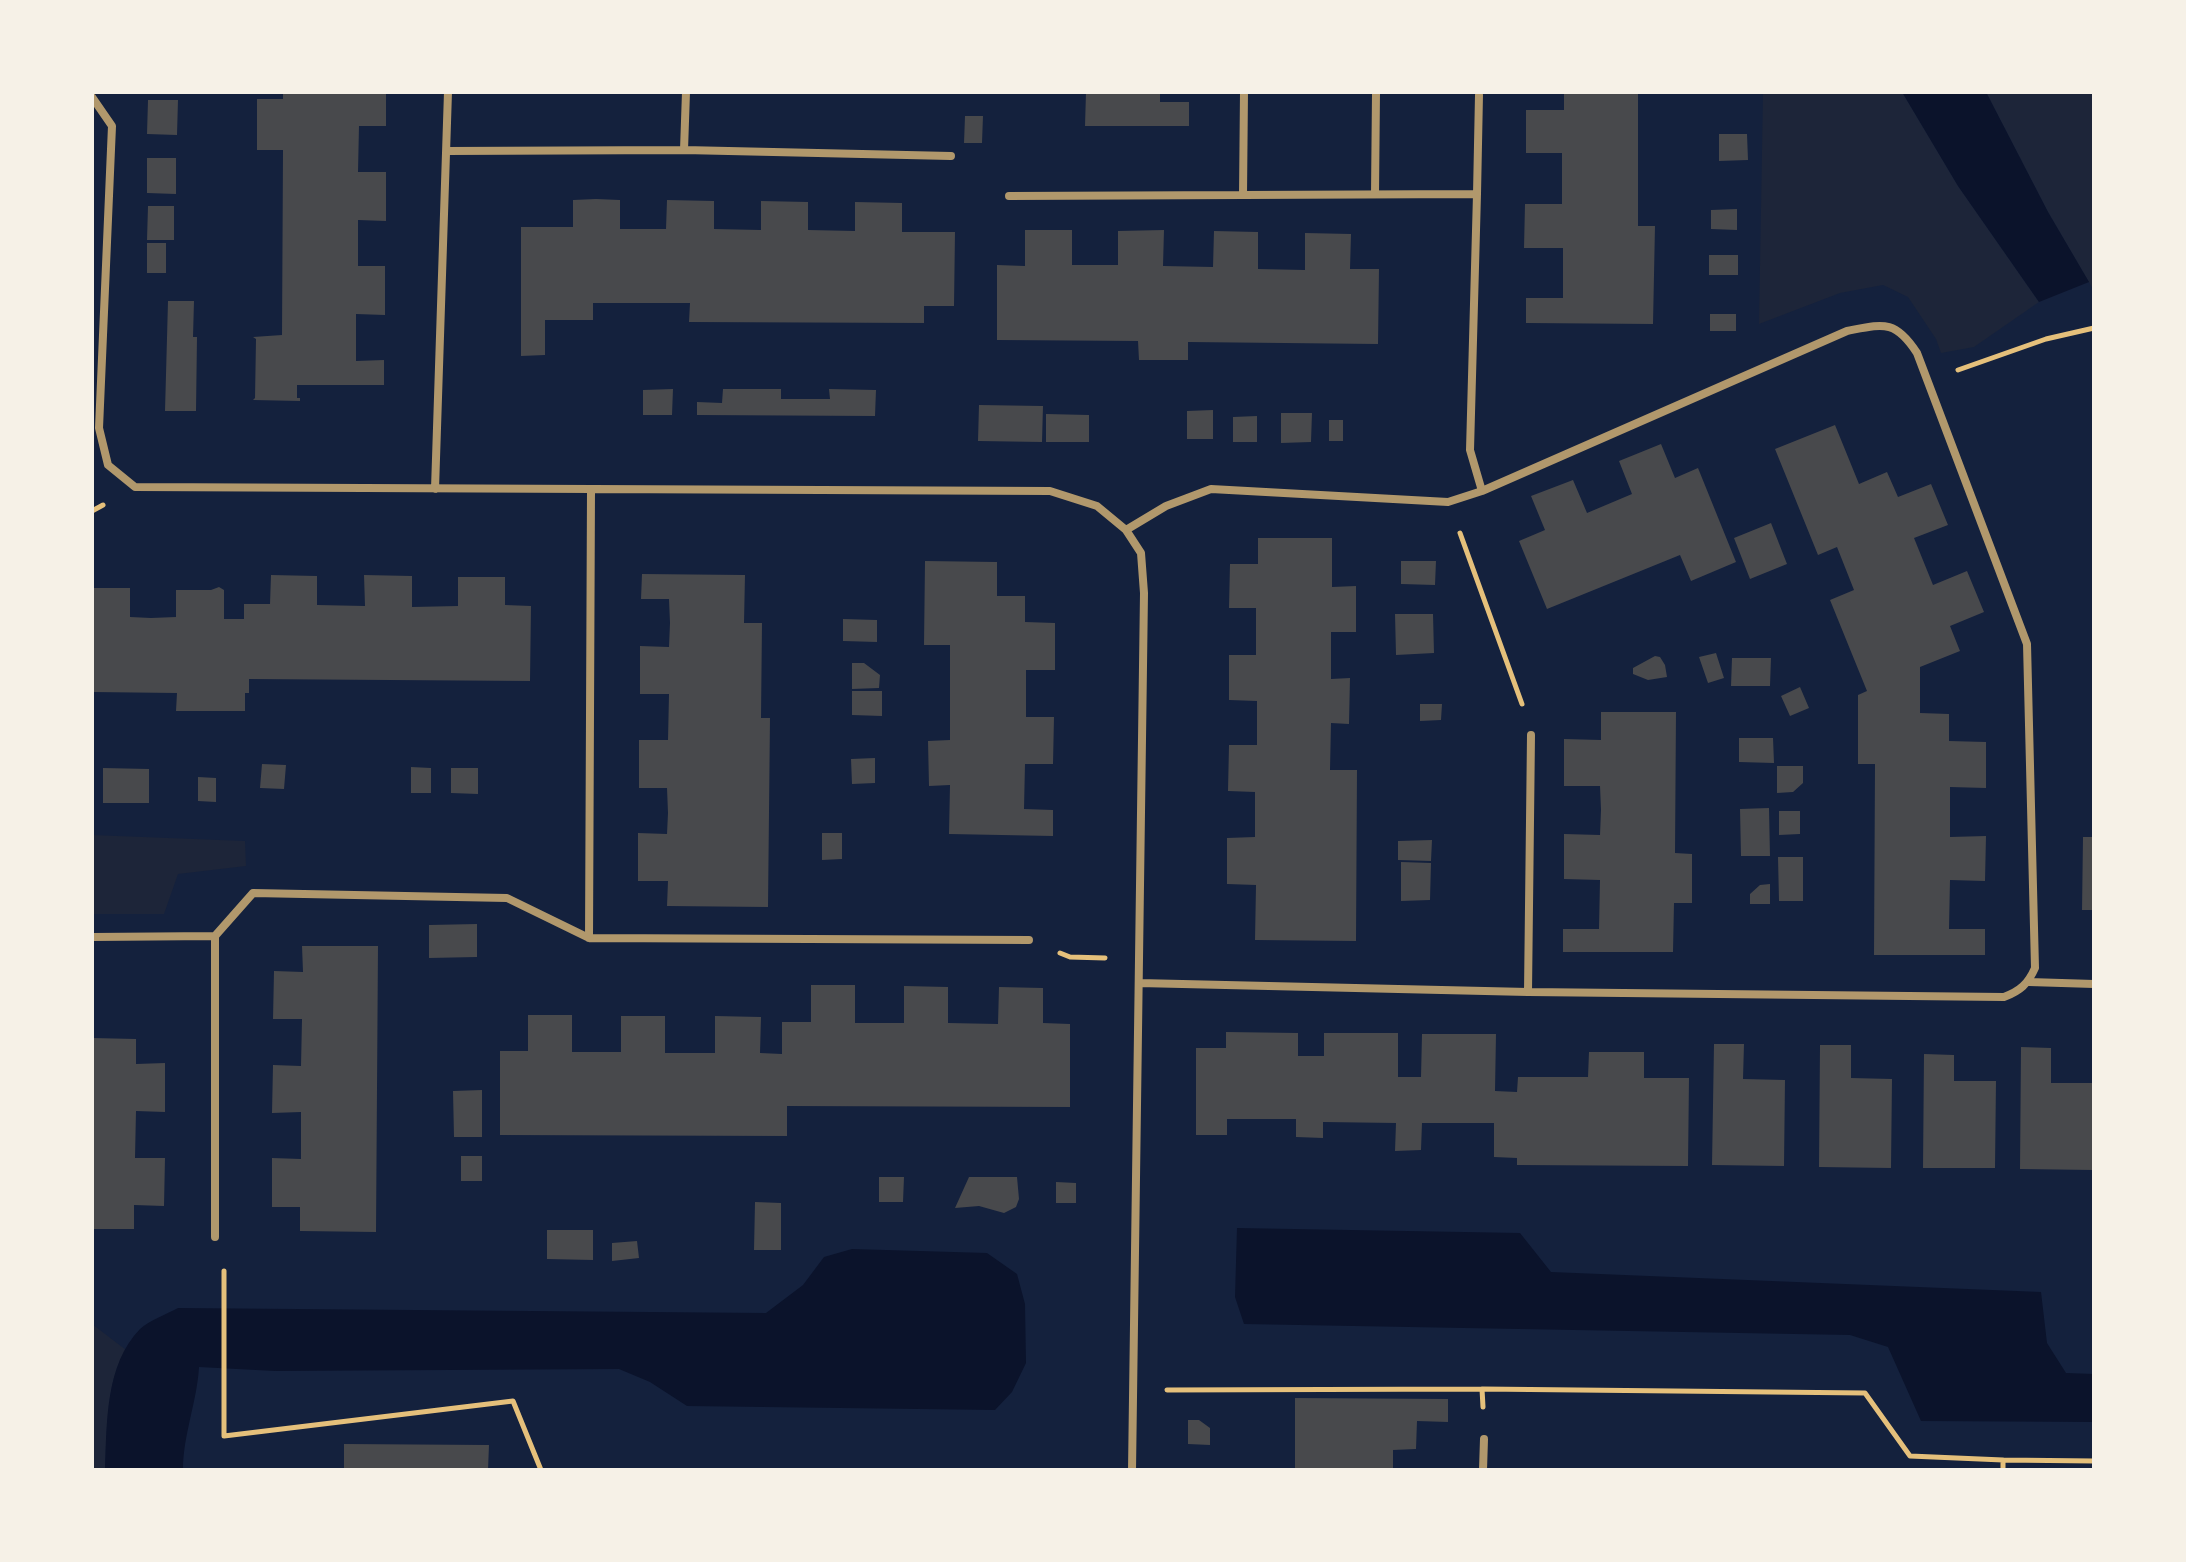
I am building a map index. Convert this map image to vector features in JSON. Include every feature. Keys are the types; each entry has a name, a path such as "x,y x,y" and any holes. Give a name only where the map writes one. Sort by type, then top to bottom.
{"street":[{"path":"435,489 448,92"},
{"path":"684,150 686,92"},
{"path":"1243,195 1244,92"},
{"path":"1375,194 1376,93"},
{"path":"1479,95 1470,450 1482,491"},
{"path":"92,97 112,126 99,428 108,465 135,487 1050,491 1097,506 1126,530 1141,553 1144,593 1132,1470"},
{"path":"447,151 684,150 951,156"},
{"path":"1009,196 1477,194"},
{"path":"1126,530 1166,506 1211,489 1448,502 1482,491 1847,331 1880,324 1904,333 1917,353 2027,644 2035,968 2029,982 2004,997 1528,992 1139,983"},
{"path":"589,938 591,490"},
{"path":"1528,992 1531,735"},
{"path":"215,1237 215,936 253,893 507,898 589,938 1029,940"},
{"path":"92,937 215,936"},
{"path":"2029,982 2094,984"},
{"path":"1483,1470 1484,1439"}],"path":[{"path":"1928,381 2046,339 2094,328"},
{"path":"1448,502 1517,685 1531,735"},
{"path":"1029,940 1070,957 1138,958"},
{"path":"224,1267 224,1436 513,1401 541,1470"},
{"path":"1482,1389 1484,1439"},
{"path":"1134,1390 1482,1389 1865,1393 1910,1456 2094,1461"},
{"path":"2003,1460 2003,1470"}],"shaded area":[{"path":"1763,92 1902,92 1958,186 2039,302 1974,347 1941,353 1936,339 1908,297 1883,285 1840,293 1759,324"},
{"path":"1902,92 1986,92 2048,212 2089,282 2039,302 1958,186"},
{"path":"1986,92 2094,92 2094,291 2048,212"},
{"path":"92,835 245,841 246,866 178,874 164,914 92,914"},
{"path":"1237,1228 1520,1233 1551,1272 2041,1292 2047,1343 2066,1373 2094,1374 2094,1422 1921,1421 1888,1347 1850,1335 1244,1324 1235,1297"},
{"path":"852,1249 987,1253 1017,1274 1025,1304 1026,1363 1012,1392 995,1410 687,1406 650,1382 619,1369 275,1371 199,1367 183,1470 105,1470 110,1395 120,1360 140,1329 178,1308 766,1313 803,1285 824,1257"},
{"path":"92,1324 126,1350 119,1362 111,1391 105,1470 92,1470"}],"building":[{"path":"283,92 386,92 386,126 359,126 358,172 386,172 386,221 358,220 358,266 385,266 385,315 356,314 356,361 384,360 384,385 297,385 300,401 253,400 256,339 253,337 282,335 283,150 257,150 257,99 283,99"},
{"path":"1086,92 1160,92 1160,102 1189,102 1189,126 1085,126"},
{"path":"1564,92 1638,92 1638,226 1655,226 1653,324 1526,323 1526,298 1563,298 1563,248 1524,248 1525,204 1562,204 1562,153 1526,153 1526,110 1564,110"},
{"path":"148,100 178,100 177,135 147,134"},
{"path":"965,116 983,116 982,143 964,143"},
{"path":"1719,134 1747,134 1748,160 1719,161"},
{"path":"147,158 176,158 176,194 147,193"},
{"path":"573,200 620,200 620,229 666,229 667,200 714,201 714,229 761,230 761,201 808,202 808,230 855,231 855,202 902,203 902,232 955,232 954,306 924,306 924,323 689,322 690,303 593,303 593,320 545,320 545,355 521,356 521,227 573,227"},
{"path":"148,206 174,206 174,240 147,240"},
{"path":"1737,209 1737,230 1711,229 1711,210"},
{"path":"1025,230 1072,230 1072,265 1118,265 1118,231 1164,230 1163,266 1213,267 1214,231 1258,232 1258,269 1305,270 1305,233 1351,234 1350,269 1379,269 1378,344 1188,342 1188,360 1139,360 1138,341 997,340 997,265 1025,266"},
{"path":"147,243 166,243 166,273 147,273"},
{"path":"1709,255 1738,255 1738,275 1709,275"},
{"path":"168,301 194,301 196,411 165,411"},
{"path":"1710,314 1736,314 1736,331 1710,331"},
{"path":"673,389 672,415 643,415 643,390"},
{"path":"723,389 781,389 781,399 830,399 829,389 876,390 875,416 697,415 697,402 722,403"},
{"path":"979,405 1043,406 1042,442 978,441"},
{"path":"1213,410 1213,439 1187,439 1187,411"},
{"path":"1281,413 1312,413 1311,442 1281,443"},
{"path":"1046,414 1089,415 1089,442 1046,442"},
{"path":"1257,416 1257,442 1233,442 1233,417"},
{"path":"1329,420 1343,420 1343,441 1329,441"},
{"path":"1835,425 1859,484 1887,472 1898,497 1931,484 1948,525 1914,538 1933,585 1967,571 1984,612 1950,626 1960,651 1920,667 1920,713 1949,714 1949,741 1986,742 1986,788 1950,787 1950,837 1986,836 1985,881 1950,880 1949,929 1985,929 1985,955 1874,955 1875,764 1858,764 1858,695 1867,691 1830,600 1854,590 1837,547 1818,555 1775,449"},
{"path":"1661,444 1675,478 1698,468 1736,562 1691,581 1680,555 1547,609 1519,541 1545,530 1531,496 1573,480 1587,513 1632,494 1619,461"},
{"path":"1771,523 1787,564 1750,579 1734,538"},
{"path":"1258,538 1332,538 1332,587 1356,586 1356,632 1331,632 1331,679 1350,678 1349,724 1331,723 1330,770 1357,770 1356,941 1255,940 1256,885 1227,884 1227,838 1255,837 1255,792 1228,791 1229,745 1257,745 1257,701 1229,700 1229,655 1256,655 1256,608 1229,608 1230,564 1258,564"},
{"path":"925,561 997,562 997,596 1025,596 1025,622 1055,623 1055,670 1026,670 1026,717 1054,717 1053,764 1025,764 1024,809 1053,810 1053,836 949,834 950,785 929,786 928,741 950,740 950,645 924,645"},
{"path":"1401,561 1436,561 1435,585 1401,584"},
{"path":"642,574 745,575 744,623 762,623 761,718 770,718 768,907 667,906 668,881 638,881 638,833 667,834 668,813 667,788 639,788 639,740 668,740 669,694 640,694 640,646 669,647 670,623 669,599 641,599"},
{"path":"271,575 317,576 317,605 365,606 364,575 412,576 412,607 458,606 458,577 505,577 505,605 531,606 530,681 249,679 245,711 176,711 177,693 92,692 92,588 130,588 130,617 151,618 176,617 176,590 211,590 219,587 224,590 224,619 244,619 244,604 270,604"},
{"path":"1395,614 1433,614 1434,653 1396,655"},
{"path":"843,619 877,620 877,642 843,641"},
{"path":"1716,653 1724,678 1708,683 1699,657"},
{"path":"1655,656 1660,657 1665,665 1667,677 1648,680 1633,674 1633,668"},
{"path":"1732,658 1771,658 1770,686 1731,686"},
{"path":"852,663 864,663 880,675 879,688 852,689"},
{"path":"1800,687 1809,708 1790,716 1781,696"},
{"path":"852,691 882,691 882,716 852,715"},
{"path":"1420,704 1442,704 1441,720 1420,721"},
{"path":"1601,712 1676,712 1675,853 1692,854 1692,903 1674,903 1673,952 1563,952 1563,929 1599,929 1600,880 1564,879 1564,834 1600,835 1601,810 1600,786 1564,786 1564,739 1601,740"},
{"path":"1739,738 1773,738 1774,763 1739,762"},
{"path":"875,758 875,783 852,784 851,759"},
{"path":"262,764 286,765 284,789 260,788"},
{"path":"1777,766 1803,766 1803,783 1793,792 1777,793"},
{"path":"411,767 431,768 431,793 411,793"},
{"path":"103,768 149,769 149,803 103,803"},
{"path":"451,768 478,768 478,794 451,793"},
{"path":"198,777 216,778 216,802 198,801"},
{"path":"1769,808 1770,856 1741,856 1740,809"},
{"path":"1779,811 1800,811 1800,834 1779,835"},
{"path":"822,833 842,833 842,859 822,860"},
{"path":"2083,837 2094,837 2094,910 2082,910"},
{"path":"1432,840 1431,861 1398,860 1398,841"},
{"path":"1778,857 1803,857 1803,901 1779,901"},
{"path":"1401,862 1431,863 1430,900 1401,901"},
{"path":"1770,884 1770,904 1750,904 1750,894 1760,885"},
{"path":"477,924 477,957 429,958 429,925"},
{"path":"302,946 378,946 376,1232 300,1231 300,1207 272,1207 272,1158 301,1159 301,1112 272,1113 273,1065 301,1066 302,1019 273,1019 274,971 303,972"},
{"path":"811,985 855,985 855,1023 904,1023 904,986 948,987 948,1023 998,1024 999,987 1043,988 1043,1023 1070,1024 1070,1107 787,1106 787,1136 500,1135 500,1051 528,1051 528,1015 572,1015 572,1052 621,1052 621,1016 665,1016 665,1053 715,1053 715,1016 761,1017 760,1053 782,1054 782,1022 811,1022"},
{"path":"1226,1032 1298,1033 1298,1056 1324,1056 1324,1033 1398,1033 1398,1077 1421,1077 1422,1034 1496,1034 1495,1091 1517,1092 1518,1077 1588,1077 1589,1052 1644,1052 1644,1078 1689,1078 1688,1166 1517,1165 1517,1158 1494,1157 1494,1123 1422,1123 1421,1150 1395,1151 1396,1123 1323,1122 1323,1138 1296,1137 1296,1119 1227,1119 1227,1135 1196,1135 1196,1048 1226,1048"},
{"path":"92,1038 136,1039 136,1064 165,1063 165,1112 136,1111 135,1158 165,1158 164,1206 134,1205 134,1229 92,1229"},
{"path":"1714,1044 1744,1044 1743,1079 1785,1080 1784,1166 1712,1165"},
{"path":"1820,1045 1851,1045 1851,1078 1892,1079 1891,1168 1819,1167"},
{"path":"2021,1047 2051,1048 2051,1083 2093,1083 2094,1170 2020,1169"},
{"path":"1924,1054 1954,1055 1954,1081 1996,1081 1995,1168 1923,1168"},
{"path":"482,1090 482,1137 454,1137 453,1091"},
{"path":"461,1156 482,1156 482,1181 461,1181"},
{"path":"879,1177 904,1177 903,1202 879,1202"},
{"path":"969,1177 1017,1177 1019,1199 1016,1207 1004,1213 979,1206 955,1208"},
{"path":"1056,1182 1076,1183 1076,1203 1056,1203"},
{"path":"755,1202 781,1203 781,1250 754,1250"},
{"path":"547,1230 593,1230 593,1260 547,1259"},
{"path":"637,1241 639,1258 612,1261 612,1243"},
{"path":"1295,1398 1448,1399 1448,1422 1417,1421 1416,1449 1393,1450 1393,1470 1295,1470"},
{"path":"1188,1420 1199,1420 1210,1428 1210,1445 1188,1444"},
{"path":"344,1444 489,1445 488,1470 344,1470"}]}
